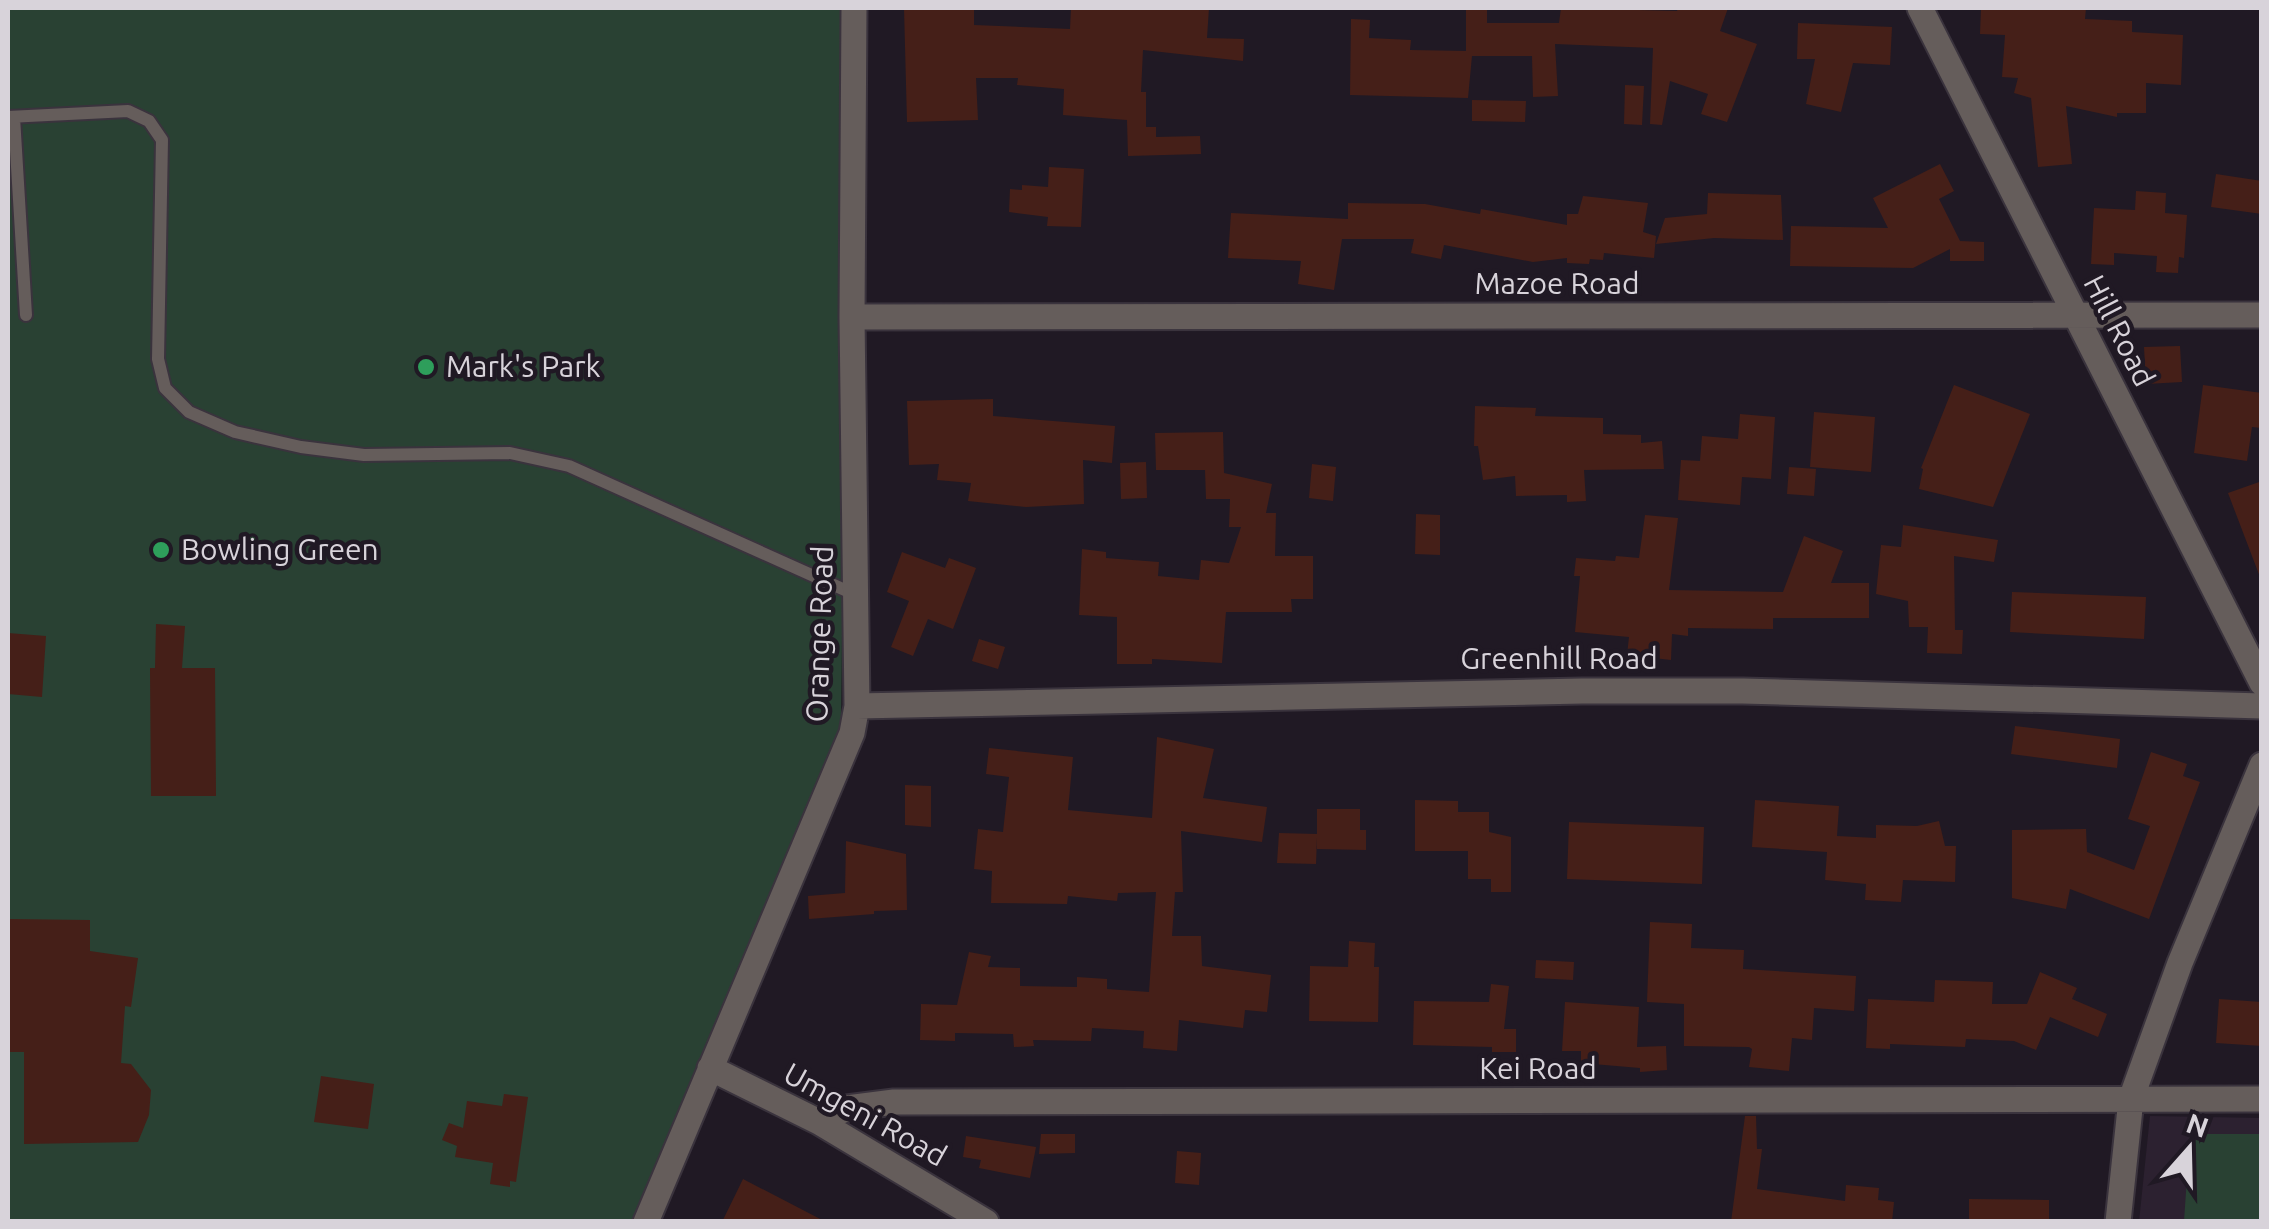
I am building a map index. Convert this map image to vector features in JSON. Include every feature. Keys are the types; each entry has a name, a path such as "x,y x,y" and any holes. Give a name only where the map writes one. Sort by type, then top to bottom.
{"street":[{"name":"Orange Road","path":"646,1222 852,733 857,706 852,317 854,8"},
{"name":"Hill Road","path":"1920,8 2262,684"},
{"name":"Mazoe Road","path":"852,317 2262,315"},
{"name":"Greenhill Road","path":"857,706 1563,691 1743,691 2262,706"},
{"path":"2118,1222 2131,1099 2180,963 2262,765"},
{"name":"Umgeni Road","path":"710,1068 819,1122 986,1222"},
{"name":"Kei Road","path":"819,1122 846,1108 894,1102 2262,1099"}],"lane":[{"path":"26,315 11,117 128,111 149,121 162,140 158,359 164,388 189,412 236,432 364,456 510,453 569,466 856,595"}],"shaded area":[{"path":"2150,1116 2261,1118 2261,1221 2139,1222"}],"green space":[{"name":"Mark's Park","path":"8,8 849,8 841,727 706,1083 644,1221 8,1221"},
{"path":"2190,1134 2261,1134 2261,1221 2184,1221"}],"building":[{"path":"904,8 974,8 974,25 1070,29 1071,8 1209,8 1207,38 1244,39 1243,61 1143,50 1141,92 1146,92 1146,127 1156,127 1156,137 1200,136 1201,154 1128,156 1127,120 1063,115 1064,89 1017,85 1018,78 976,78 978,120 907,122"},
{"path":"1466,8 1487,8 1487,23 1559,23 1561,8 1728,8 1720,31 1757,44 1727,122 1701,114 1708,94 1670,81 1662,125 1650,124 1653,48 1555,44 1558,96 1533,97 1532,56 1472,56 1468,98 1350,95 1351,19 1370,20 1369,38 1411,40 1410,50 1466,51"},
{"path":"1981,8 2086,8 2085,19 2132,21 2132,32 2183,35 2181,85 2146,83 2146,113 2117,113 2117,117 2066,106 2072,164 2038,167 2031,98 2014,93 2018,78 2002,77 2005,35 1980,34"},
{"path":"1798,23 1892,27 1890,65 1853,63 1841,112 1806,104 1815,59 1797,59"},
{"path":"1625,85 1644,86 1642,125 1624,124"},
{"path":"1472,100 1526,101 1525,122 1472,121"},
{"path":"1940,164 1954,191 1939,199 1960,241 1984,242 1984,261 1950,261 1950,249 1913,268 1790,266 1791,226 1888,228 1873,198"},
{"path":"1049,167 1084,169 1081,227 1047,226 1048,217 1009,212 1010,189 1022,190 1022,185 1048,187"},
{"path":"2216,174 2262,181 2262,214 2211,207"},
{"path":"2136,191 2166,193 2165,213 2187,215 2184,258 2179,257 2178,273 2156,272 2157,256 2114,253 2114,265 2091,264 2094,208 2135,210"},
{"path":"1708,193 1781,195 1783,240 1714,238 1656,244 1665,218 1707,214"},
{"path":"1583,196 1648,203 1643,232 1656,236 1654,258 1604,253 1603,260 1590,259 1589,264 1567,263 1567,258 1533,262 1444,245 1441,259 1411,253 1414,239 1342,239 1334,290 1298,284 1301,261 1228,258 1231,213 1348,219 1348,203 1425,204 1480,214 1481,209 1567,225 1567,214 1578,214"},
{"path":"2180,346 2182,382 2146,384 2144,347"},
{"path":"1954,385 2030,414 1993,507 1919,489 1921,468"},
{"path":"2203,385 2262,393 2262,428 2252,427 2247,461 2194,453"},
{"path":"993,399 993,416 1115,426 1112,463 1083,460 1084,504 1026,507 968,501 971,483 937,480 939,464 909,465 907,401"},
{"path":"1475,406 1536,408 1535,416 1603,418 1603,434 1641,435 1641,443 1662,441 1664,469 1584,470 1586,501 1567,502 1567,495 1516,496 1515,476 1483,480 1478,446 1474,446"},
{"path":"1814,412 1875,417 1871,472 1810,467"},
{"path":"1740,414 1775,417 1771,479 1742,477 1740,505 1678,500 1681,460 1700,461 1702,436 1738,439"},
{"path":"1223,432 1224,473 1272,484 1266,513 1276,513 1275,556 1313,556 1313,599 1291,599 1292,612 1226,612 1222,663 1152,659 1152,664 1117,664 1117,617 1079,615 1082,549 1106,552 1106,558 1159,562 1158,576 1199,580 1201,560 1229,563 1241,527 1229,527 1230,499 1206,499 1205,470 1156,470 1155,433"},
{"path":"1146,462 1147,498 1121,499 1120,463"},
{"path":"1312,464 1336,467 1333,501 1309,498"},
{"path":"1789,467 1816,469 1814,496 1787,494"},
{"path":"2262,481 2262,577 2260,577 2228,493"},
{"path":"1416,514 1440,515 1440,555 1415,554"},
{"path":"1645,515 1678,518 1669,590 1783,592 1804,536 1843,551 1831,583 1869,583 1869,618 1773,618 1773,629 1688,628 1688,636 1672,634 1671,660 1627,655 1629,637 1575,632 1580,576 1574,576 1576,558 1639,558"},
{"path":"1903,525 1998,540 1994,562 1954,556 1955,630 1963,630 1962,654 1927,653 1928,627 1909,627 1908,601 1876,594 1881,545 1901,547"},
{"path":"902,552 945,568 949,558 976,568 953,629 928,619 913,656 891,647 909,601 887,592"},
{"path":"2012,592 2146,597 2144,639 2010,632"},
{"path":"156,624 185,626 182,668 215,668 216,796 151,796 150,668 155,668"},
{"path":"8,633 46,636 42,697 8,694"},
{"path":"979,639 1005,647 998,669 972,661"},
{"path":"2015,726 2120,739 2117,768 2011,754"},
{"path":"1157,737 1214,749 1203,798 1267,807 1262,842 1181,831 1183,892 1175,892 1172,936 1201,936 1202,966 1271,975 1267,1012 1245,1010 1243,1028 1179,1020 1177,1051 1143,1048 1144,1031 1092,1028 1091,1041 1033,1040 1034,1046 1014,1047 1013,1034 955,1033 955,1041 920,1040 921,1004 957,1005 969,952 991,956 988,967 1020,968 1020,986 1077,987 1077,977 1107,979 1107,989 1149,992 1156,892 1118,893 1117,901 1068,896 1067,904 991,903 992,871 974,869 978,829 1003,832 1009,777 986,774 989,748 1073,757 1068,810 1152,818"},
{"path":"2151,752 2187,764 2183,776 2200,782 2149,919 2070,889 2066,909 2012,898 2012,830 2086,829 2087,852 2134,870 2150,826 2128,819"},
{"path":"905,785 931,786 931,827 905,825"},
{"path":"1415,800 1458,801 1458,812 1489,812 1489,832 1511,837 1511,892 1491,892 1491,879 1468,879 1468,851 1415,851"},
{"path":"1755,800 1839,806 1837,836 1876,838 1876,825 1917,826 1939,821 1945,846 1956,846 1955,882 1903,880 1901,902 1865,900 1866,884 1825,880 1827,852 1752,847"},
{"path":"1317,809 1360,809 1360,830 1366,830 1366,850 1317,849 1317,837 1316,864 1277,863 1279,833 1317,834"},
{"path":"1569,822 1704,827 1702,884 1567,879"},
{"path":"846,841 906,854 907,910 809,919 808,896 845,893"},
{"path":"8,919 90,920 90,951 138,958 131,1007 125,1006 121,1063 131,1064 151,1090 149,1115 138,1142 24,1144 24,1052 8,1052"},
{"path":"1650,922 1692,924 1691,948 1744,950 1743,969 1856,976 1854,1011 1814,1008 1812,1040 1792,1038 1789,1071 1749,1067 1749,1047 1684,1046 1684,1004 1647,1002"},
{"path":"1349,941 1375,943 1374,967 1379,967 1378,1022 1309,1021 1310,966 1348,967"},
{"path":"1536,960 1574,962 1573,980 1535,978"},
{"path":"2040,972 2077,988 2072,999 2107,1014 2098,1037 2050,1017 2036,1050 2014,1041 1966,1039 1965,1047 1890,1044 1890,1049 1866,1048 1868,999 1934,1002 1935,980 1993,982 1992,1004 2027,1004"},
{"path":"1491,984 1509,986 1504,1029 1516,1029 1516,1052 1492,1052 1492,1047 1413,1045 1414,1001 1489,1002"},
{"path":"2219,999 2262,1002 2262,1046 2216,1043"},
{"path":"1565,1002 1639,1007 1637,1047 1666,1046 1667,1070 1640,1072 1640,1068 1581,1063 1581,1051 1562,1051"},
{"path":"321,1076 374,1084 368,1129 314,1122"},
{"path":"504,1094 528,1097 516,1182 510,1181 510,1187 490,1184 493,1163 455,1157 457,1146 442,1140 449,1123 463,1128 467,1101 502,1106"},
{"path":"1745,1116 1756,1116 1757,1149 1762,1149 1757,1189 1845,1201 1846,1185 1879,1188 1878,1200 1894,1202 1892,1222 1731,1222"},
{"path":"1041,1134 1075,1134 1075,1153 1039,1154"},
{"path":"966,1136 1036,1147 1030,1178 979,1168 981,1160 963,1157"},
{"path":"1177,1151 1201,1153 1199,1185 1175,1183"},
{"path":"743,1179 826,1222 722,1222"},
{"path":"1969,1199 2049,1200 2049,1222 1969,1222"}],"place":[{"name":"Mark's Park","path":"426,367"},
{"name":"Bowling Green","path":"161,550"}]}
